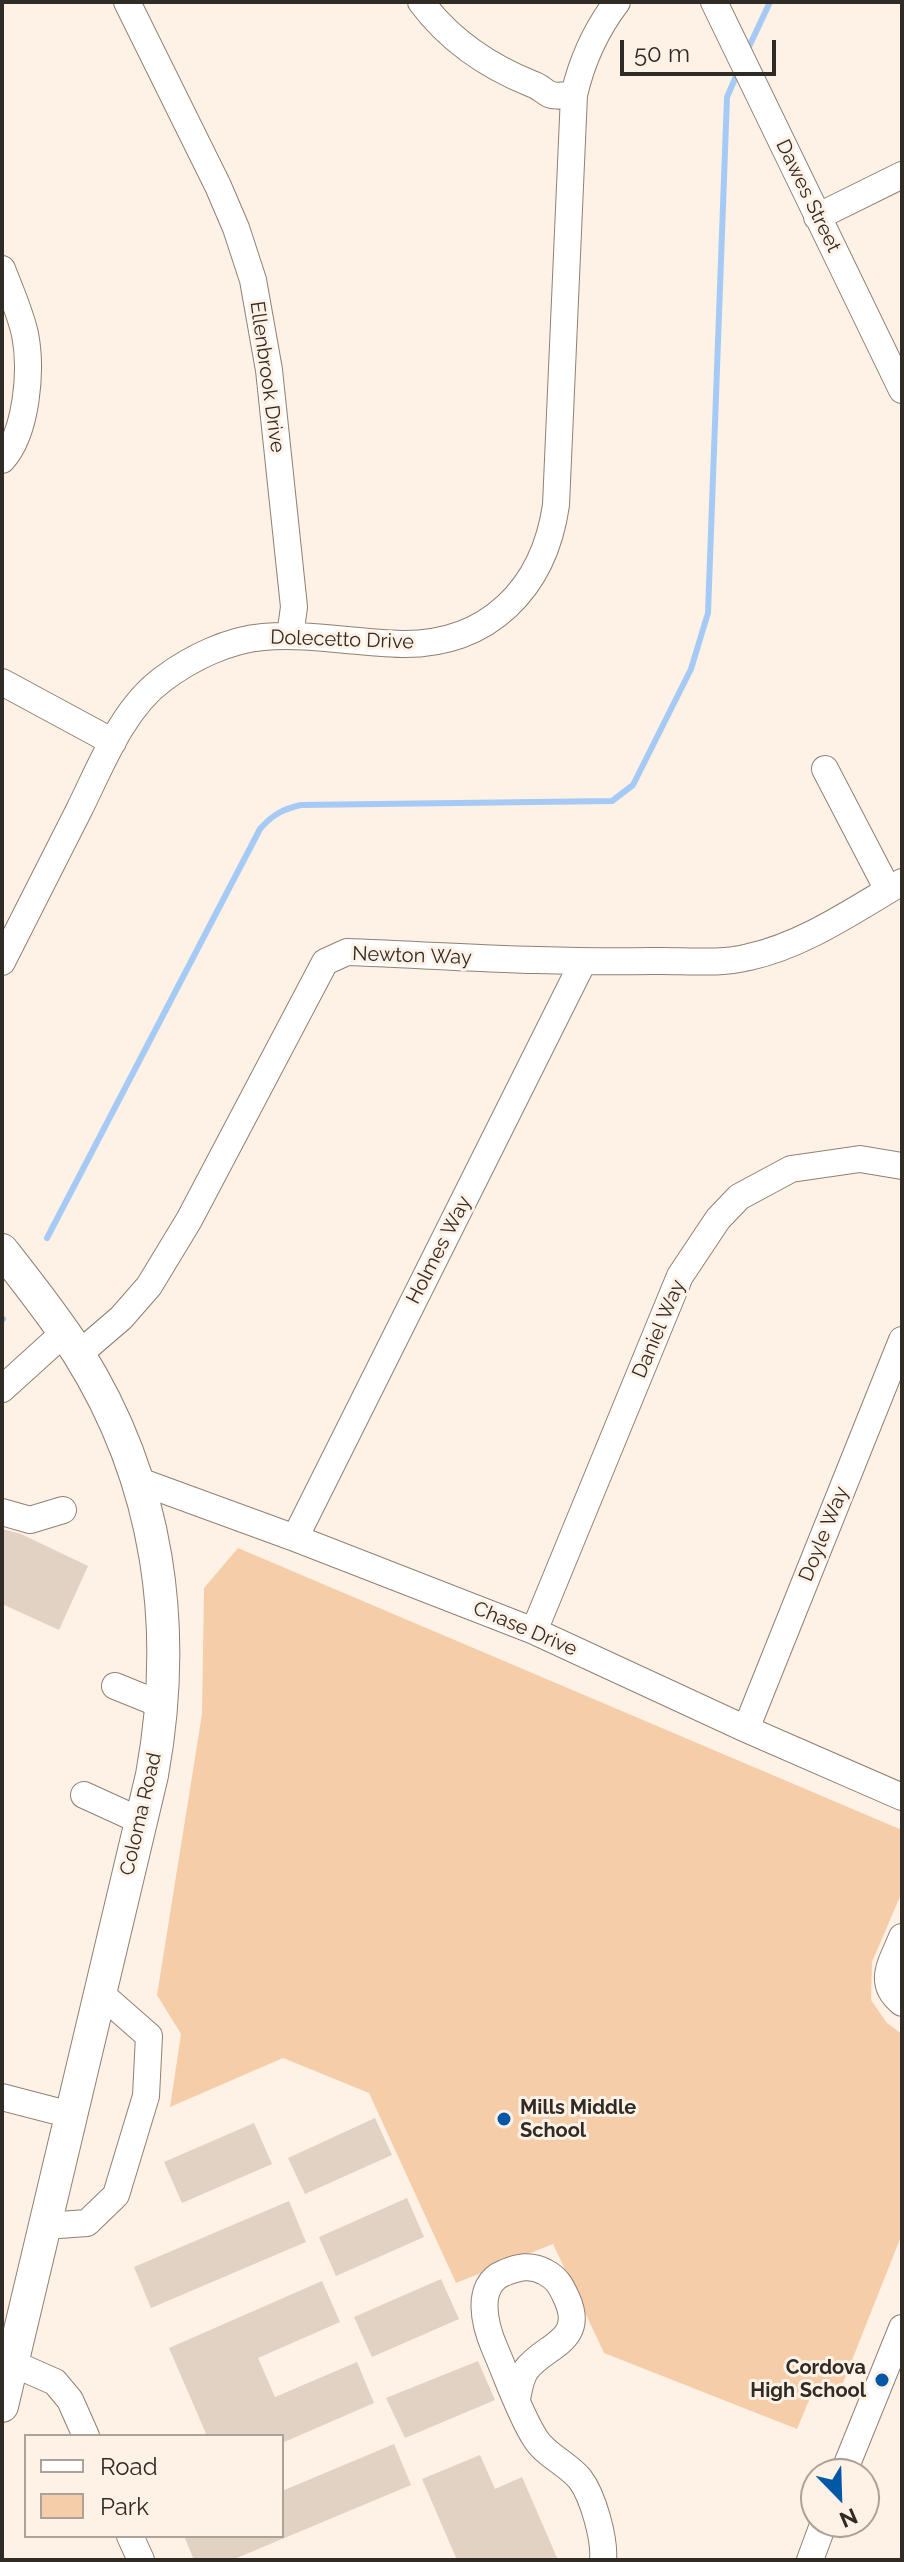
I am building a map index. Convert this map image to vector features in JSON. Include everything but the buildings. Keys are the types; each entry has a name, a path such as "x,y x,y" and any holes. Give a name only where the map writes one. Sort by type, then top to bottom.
{"main road":[{"name":"Coloma Road","path":"2,1250 72,1343 105,1400 139,1481 162,1598 165,1658 159,1736 141,1821 6,2386"}],"street":[{"name":"Ellenbrook Drive","path":"127,2 218,186 253,280 269,370 294,607 290,636"},
{"path":"421,2 456,41 481,59 509,75 538,86 550,95 574,95"},
{"name":"Dolecetto Drive","path":"2,962 113,742 146,693 171,674 205,654 259,637 433,643 474,629 492,619 510,604 537,569 552,530 556,505 574,95 590,44 617,2"},
{"name":"Dawes Street","path":"716,6 902,390"},
{"path":"817,217 902,175"},
{"path":"2,269 25,334 27,378 21,425 11,451 2,460"},
{"path":"2,682 113,742"},
{"path":"825,769 895,886"},
{"name":"Newton Way","path":"2,1389 72,1343 121,1318 149,1286 189,1220 325,962 347,952 583,962 749,958 822,929 895,886"},
{"name":"Holmes Way","path":"295,1538 583,962"},
{"name":"Daniel Way","path":"534,1631 680,1276 718,1219 739,1197 791,1169 860,1159 902,1166"},
{"name":"Doyle Way","path":"746,1729 902,1340"},
{"name":"Chase Drive","path":"139,1481 534,1631 902,1797"},
{"path":"2,1512 30,1520 63,1510"},
{"path":"115,1686 162,1705"},
{"path":"84,1795 141,1821"},
{"path":"902,1937 887,1975 891,1994 902,2003"},
{"path":"45,2226 87,2223 116,2195 146,2096 149,2036 100,1993"},
{"path":"2,2097 71,2115"},
{"path":"517,2399 521,2379 528,2367 562,2341 572,2324 571,2308 557,2278 538,2268 518,2267 499,2275 488,2291 483,2309 487,2332 535,2440 581,2480 600,2525 605,2544 603,2560"},
{"path":"849,2458 902,2328"},
{"path":"6,2386 55,2382 70,2400 85,2434"},
{"path":"131,2538 141,2560"},
{"path":"810,2560 818,2538"}],"green space":[{"name":"Mills Middle School","path":"238,1548 902,1830 902,1892 872,1962 871,2000 887,2023 902,2034 902,2234 837,2398 813,2391 797,2429 604,2353 553,2244 456,2283 369,2093 283,2058 170,2107 181,2034 157,1995 202,1714 204,1588"}],"waterway":[{"path":"747,51 770,2"},
{"path":"47,1238 260,829 274,816 301,805 612,801 633,785 691,669 708,613 727,97 738,72"}],"place":[{"name":"Mills Middle School","path":"504,2119"},
{"name":"Cordova High School","path":"882,2380"}]}
